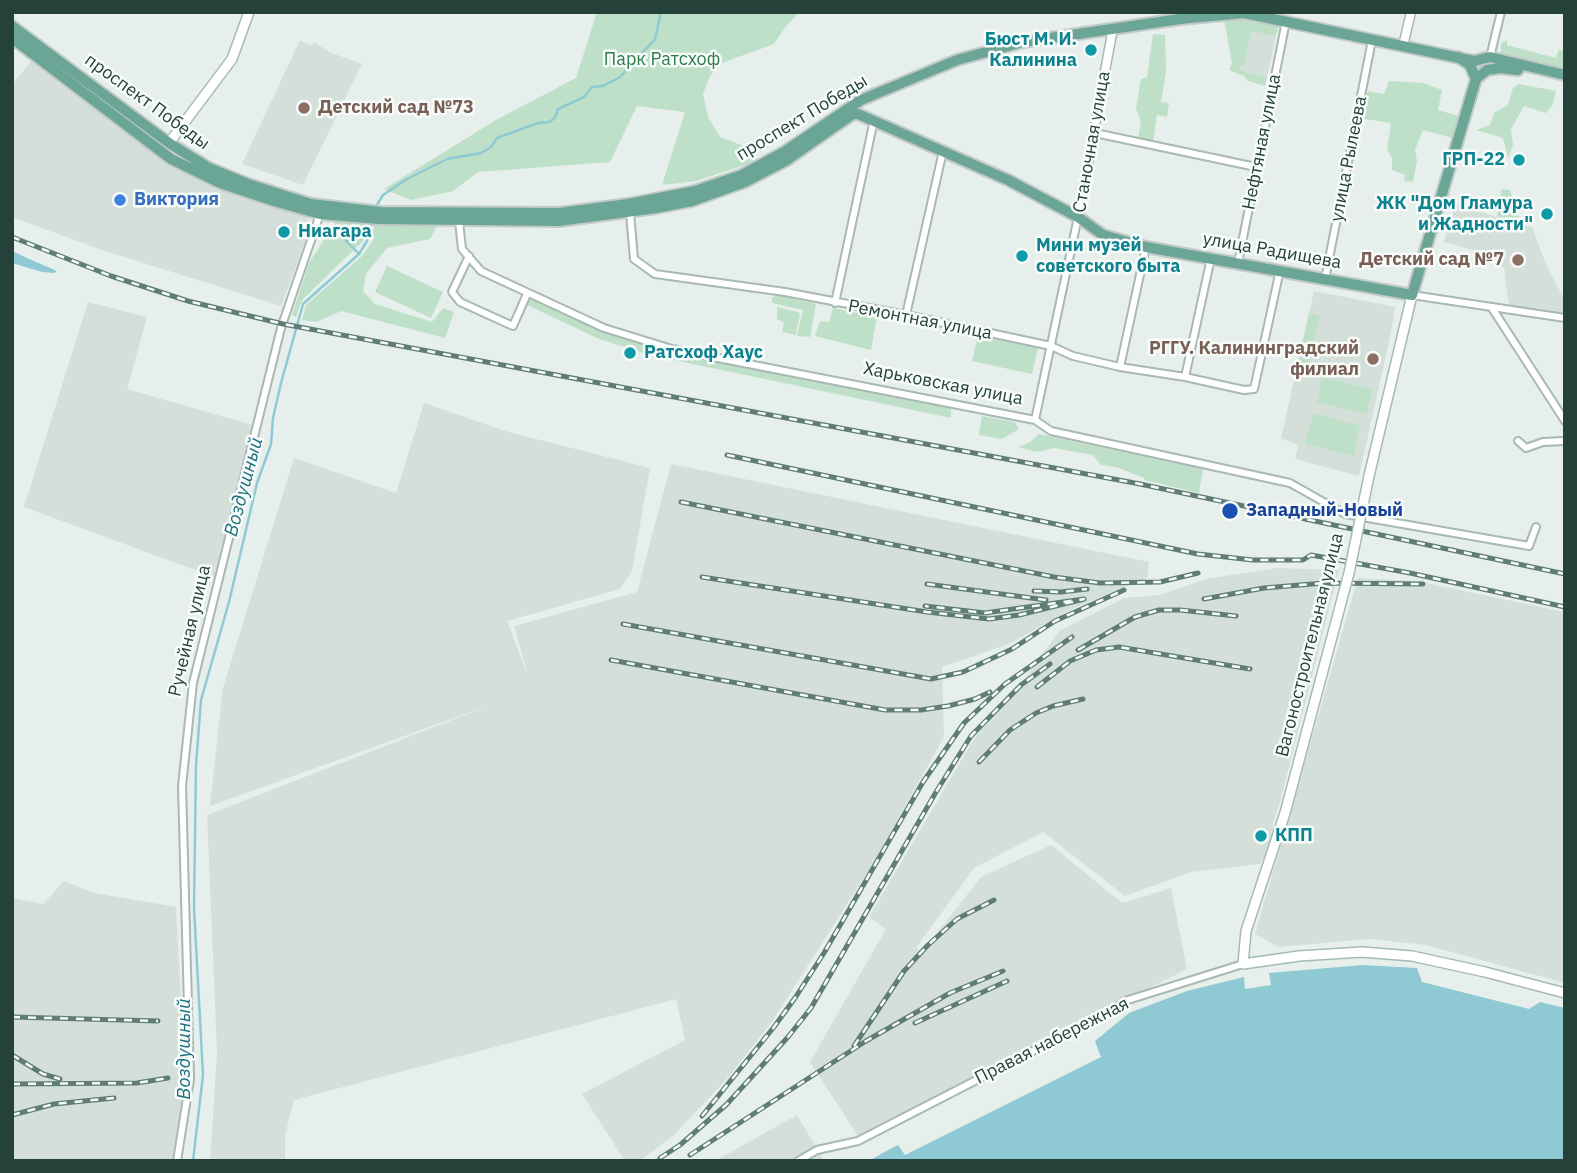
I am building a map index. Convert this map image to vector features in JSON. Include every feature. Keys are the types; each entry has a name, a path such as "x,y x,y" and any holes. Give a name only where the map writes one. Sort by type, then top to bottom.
{"main road":[{"path":"161,152 232,59 249,12"},
{"name":"проспект Победы","path":"459,216 559,213 628,204 695,191 742,175 785,152 861,100 957,60 992,50 1113,28 1245,13 1474,61 1490,57 1565,75"},
{"name":"проспект Победы","path":"12,26 169,143 209,168 322,210"},
{"name":"проспект Победы","path":"12,38 161,152 189,170 220,183 322,210 380,215 559,221 630,213 692,201 745,182 787,160 849,117"},
{"path":"1458,57 1470,65 1476,79 1483,72 1500,68 1565,80"},
{"name":"Вагоностроительная улица","path":"1243,964 1246,931 1285,813 1349,573 1412,295 1476,79"},
{"path":"874,120 871,112 877,93"},
{"name":"улица Радищева","path":"849,117 858,114 874,120 1019,186 1078,217 1103,235 1146,247 1412,295"},
{"name":"Правая набережная","path":"1243,964 1299,956 1363,952 1412,956 1565,993"}],"street":[{"path":"1402,46 1411,12"},
{"path":"1490,57 1502,12"},
{"name":"Нефтяная улица","path":"1238,263 1287,21"},
{"name":"Станочная улица","path":"1035,420 1095,133 1113,28"},
{"name":"улица Рылеева","path":"1325,279 1372,40"},
{"path":"835,303 874,120"},
{"path":"1095,133 1256,167"},
{"path":"906,315 943,151"},
{"name":"Ручейная улица","path":"177,1161 190,1063 182,786 193,683 281,328 322,210"},
{"name":"Ремонтная улица","path":"630,213 634,259 654,274 785,292 906,315 1051,346 1073,356 1120,367 1244,390 1254,388 1280,270"},
{"path":"459,216 462,249 469,256 452,292 460,302 513,326 527,293"},
{"path":"1120,367 1146,247"},
{"name":"Харьковская улица","path":"469,256 481,271 527,293 604,328 672,349 1035,420 1051,430 1290,483 1345,514 1529,546 1536,527"},
{"path":"1185,377 1212,258"},
{"name":"улица Радищева","path":"1412,295 1565,318"},
{"path":"1492,308 1565,421"},
{"path":"1518,441 1526,448 1543,442 1565,440"},
{"name":"Правая набережная","path":"798,1161 817,1150 858,1140 1128,1000 1243,964"}],"shaded area":[{"path":"1247,17 1279,23 1267,77 1240,71 1235,64"},
{"name":"Детский сад №73","path":"300,40 311,46 314,42 329,52 362,64 303,185 242,164"},
{"path":"32,60 173,165 216,189 306,217 312,224 281,306 102,250 12,217 12,85"},
{"name":"Детский сад №7","path":"1456,205 1532,227 1545,262 1565,301 1565,317 1509,306 1504,268 1479,252 1444,242 1447,232 1453,233 1457,222 1451,219"},
{"path":"1314,291 1395,307 1359,476 1295,459 1298,445 1281,438"},
{"path":"88,302 147,317 127,389 252,425 214,577 24,507"},
{"path":"424,403 505,431 650,468 632,571 620,589 507,621 528,676 514,626 637,592 671,464 1149,562 1147,578 1074,608 1009,644 942,667 944,737 872,865 771,1023 726,1080 674,1135 639,1161 625,1161 582,1094 685,1040 676,999 294,1100 285,1135 285,1161 210,1161 217,1053 207,815 496,703 210,806 223,688 294,458 396,493"},
{"path":"1277,568 1339,570 1272,826 1274,828 1268,850 1260,864 1191,872 1125,896 1043,832 974,868 916,948 922,952 981,877 1051,845 1122,903 1171,888 1187,969 858,1136 810,1062 886,929 869,917 975,737 1006,705 1059,631 1124,598 1160,595 1206,579"},
{"path":"1358,578 1416,581 1565,612 1565,983 1426,945 1370,939 1278,947 1255,934"},
{"path":"64,881 94,893 176,907 185,1078 172,1161 12,1161 12,898 43,904"},
{"path":"797,1115 824,1161 715,1161"}],"green space":[{"name":"Парк Ратсхоф","path":"597,12 799,12 774,44 719,64 709,78 703,94 708,117 720,137 752,149 757,161 696,181 662,185 685,112 637,106 610,162 478,172 453,191 411,200 384,189 496,120 576,78"},
{"path":"1247,17 1279,23 1277,34 1251,31 1244,65 1239,67 1241,71 1267,77 1265,86 1248,81 1244,76 1229,70 1232,63 1224,19"},
{"path":"1153,34 1165,35 1166,72 1161,102 1169,103 1167,117 1157,115 1153,142 1138,139 1141,122 1136,108 1141,79 1147,77"},
{"path":"1507,40 1507,45 1556,58 1559,49 1565,52 1565,68 1501,53 1501,43"},
{"path":"1389,81 1423,83 1442,90 1438,110 1462,117 1456,139 1423,130 1415,150 1417,161 1413,182 1404,181 1405,175 1392,170 1392,158 1387,150 1391,123 1359,118 1368,91 1384,94"},
{"path":"1519,84 1556,91 1552,106 1546,113 1524,106 1511,129 1513,145 1508,158 1503,138 1476,130 1490,125 1494,113 1508,105 1513,88"},
{"path":"1502,189 1510,190 1521,223 1497,216"},
{"path":"336,221 366,222 364,240 302,300 296,317 292,315 309,263"},
{"path":"374,224 437,226 430,239 387,248 366,274 363,291 375,304 432,322 443,308 454,312 445,338 341,311 317,322 302,320 306,305 361,257 372,242"},
{"path":"387,266 443,292 431,318 375,292"},
{"path":"777,295 816,304 810,337 797,336 803,310 772,303 772,298"},
{"path":"530,298 603,331 670,352 951,407 951,418 650,355 599,339 527,305"},
{"path":"777,307 800,313 796,335 782,332 784,323 777,319"},
{"path":"833,308 877,317 871,350 815,336 820,321 829,322"},
{"path":"1309,313 1320,316 1309,364 1298,362"},
{"path":"978,335 1038,348 1032,374 972,361"},
{"path":"1322,377 1372,389 1367,414 1317,402"},
{"path":"1314,413 1360,426 1354,456 1305,444"},
{"path":"982,416 1015,422 1019,429 1002,439 979,435"},
{"path":"1039,434 1203,469 1199,493 1144,480 1116,467 1101,465 1093,455 1054,448 1037,452 1018,447"}],"water":[{"path":"12,251 57,271 42,272 12,263"},
{"path":"1363,965 1417,968 1422,982 1529,1009 1540,1002 1565,1008 1565,1161 868,1161 898,1145 905,1155 1101,1057 1095,1041 1129,1013 1187,991 1244,977 1245,989 1271,985 1269,973"}],"waterway":[{"name":"Воздушный","path":"375,208 383,195 407,179 447,159 481,153 491,147 497,138 538,123 549,122 555,118 558,109 584,97 592,87 603,86 620,77 655,39 661,12"},
{"name":"Воздушный","path":"193,1161 203,1075 194,908 196,765 201,700 229,602 257,483 271,444 273,418 303,304 359,254 367,241 372,221"},
{"path":"341,235 358,253"}],"railway":[{"path":"12,237 111,276 188,301 283,324 1140,484 1565,574"},
{"path":"727,455 1198,554 1253,560 1303,560 1311,555 1410,573 1565,607"},
{"path":"681,502 1054,577 1100,583 1160,582 1198,573"},
{"path":"702,577 989,619 1019,615 1084,599 985,613 925,606"},
{"path":"1204,599 1264,588 1324,583 1423,584"},
{"path":"927,584 1046,600"},
{"path":"1034,591 1087,589"},
{"path":"623,624 931,679 963,672 1012,649 1055,621 1124,590"},
{"path":"1078,650 1135,617 1159,610 1236,616"},
{"path":"702,1116 795,998 923,782 964,723 1005,684 1072,637"},
{"path":"1037,687 1070,661 1096,650 1119,647 1250,669"},
{"path":"611,660 885,710 921,710 948,706 990,692"},
{"path":"660,1158 680,1145 726,1105 811,1008 971,736 1021,685 1050,664"},
{"path":"979,762 1010,730 1036,713 1083,699"},
{"path":"854,1046 904,971 928,945 957,919 994,900"},
{"path":"690,1155 866,1041 950,993 1003,971"},
{"path":"915,1023 1007,981"},
{"path":"12,1017 158,1021"},
{"path":"12,1055 43,1074 60,1079"},
{"path":"12,1084 137,1083 168,1078"},
{"path":"12,1115 54,1104 114,1098"}],"place":[{"name":"Бюст М. И. Калинина","path":"1091,50"},
{"name":"Детский сад №73","path":"304,108"},
{"name":"ГРП-22","path":"1519,160"},
{"name":"Виктория","path":"120,200"},
{"name":"ЖК \"Дом Гламура и Жадности\"","path":"1547,214"},
{"name":"Ниагара","path":"284,232"},
{"name":"Мини музей советского быта","path":"1022,256"},
{"name":"Детский сад №7","path":"1518,260"},
{"name":"Ратсхоф Хаус","path":"630,353"},
{"name":"РГГУ. Калининградский филиал","path":"1373,359"},
{"name":"Западный-Новый","path":"1230,511"},
{"name":"КПП","path":"1261,836"}]}
